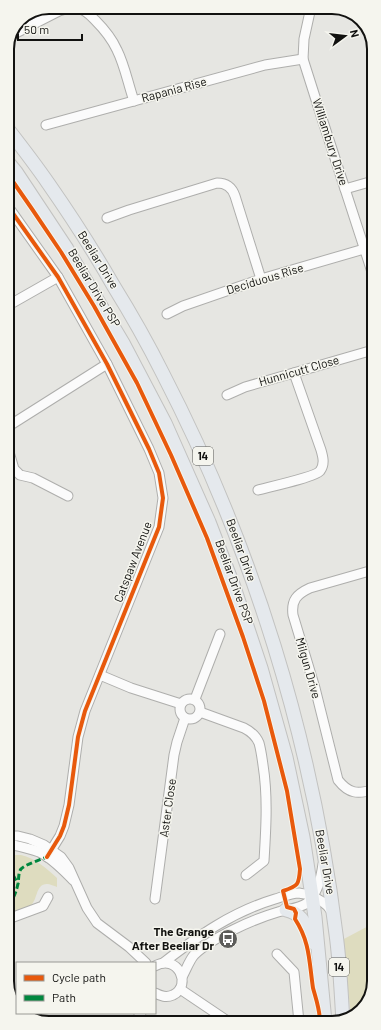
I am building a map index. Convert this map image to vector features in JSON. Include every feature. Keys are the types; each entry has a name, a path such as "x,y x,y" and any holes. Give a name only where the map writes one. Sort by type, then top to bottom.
{"highway":[{"name":"Beeliar Drive","path":"14,137 69,214 101,264 136,324 179,405 217,487 234,530 278,658 311,786 333,914 339,961 343,1014"},
{"name":"Beeliar Drive","path":"14,170 67,249 123,343 165,423 209,522 234,587 261,668 284,749 303,837 312,896 324,1016"},
{"path":"286,910 296,913 301,917 318,950"}],"street":[{"path":"19,31 53,14"},
{"path":"89,14 109,36 117,50 134,101"},
{"name":"Williambury Drive","path":"309,14 304,39 304,59 367,258"},
{"name":"Rapania Rise","path":"46,125 265,65 304,59"},
{"path":"107,218 217,183 232,184 261,279"},
{"path":"345,189 367,183"},
{"name":"Catspaw Avenue","path":"14,215 58,277 107,364 149,449 159,473 163,498 159,527 85,711 78,737 69,805 64,826 50,853"},
{"name":"Deciduous Rise","path":"167,314 182,306 261,279 364,249"},
{"path":"14,303 58,277"},
{"name":"Hunnicutt Close","path":"227,395 245,387 367,352"},
{"path":"14,423 107,364"},
{"path":"258,490 310,476 326,469 323,464 321,450 294,373"},
{"path":"14,470 20,475 33,478 68,496"},
{"name":"Milgun Drive","path":"367,572 310,588 296,596 292,608 315,688 338,780 343,786 355,793 367,792"},
{"path":"195,699 220,634"},
{"path":"100,675 131,688 181,704"},
{"path":"188,698 195,699 200,704 200,712 196,718 185,718 181,713 181,704 188,698"},
{"path":"200,712 250,731 259,743 264,769 267,813 264,861 246,875"},
{"name":"Aster Close","path":"155,899 174,755 185,718"},
{"path":"14,836 30,839 44,845 63,870 77,883 87,908 97,923 129,947 145,962"},
{"path":"14,845 39,852 50,853"},
{"path":"156,994 160,996 171,996 176,993 180,989 182,976 193,957 218,938 242,925 308,902 316,892 324,855"},
{"path":"159,964 205,931 243,910 284,896 299,893 312,896 321,900 330,908 333,914"},
{"path":"14,917 43,906 48,898"},
{"path":"277,954 294,972 298,1016"},
{"path":"159,964 168,963 177,968 182,976"},
{"path":"180,989 219,1016"}],"shaded area":[{"path":"14,855 26,856 40,864 57,878 57,887 48,884 43,885 38,890 33,904 14,911"},
{"path":"367,927 366,988 360,1002 350,1010 342,940"}],"marked path":[{"path":"14,896 21,869 47,857"},
{"path":"14,877 18,884"}],"cycle path":[{"name":"Beeliar Drive PSP","path":"14,183 61,252 94,306 137,383 171,455 207,538 243,637 264,701 287,791 300,869 297,884 292,888 283,891 287,907 294,909 296,913 295,919 304,936 310,960 313,988 320,1016"},
{"path":"14,215 58,277 107,364 149,449 159,473 163,498 159,527 85,711 78,737 69,805 64,826 60,836 47,857"}],"place":[{"name":"The Grange After Beeliar Dr","path":"228,939"}]}
